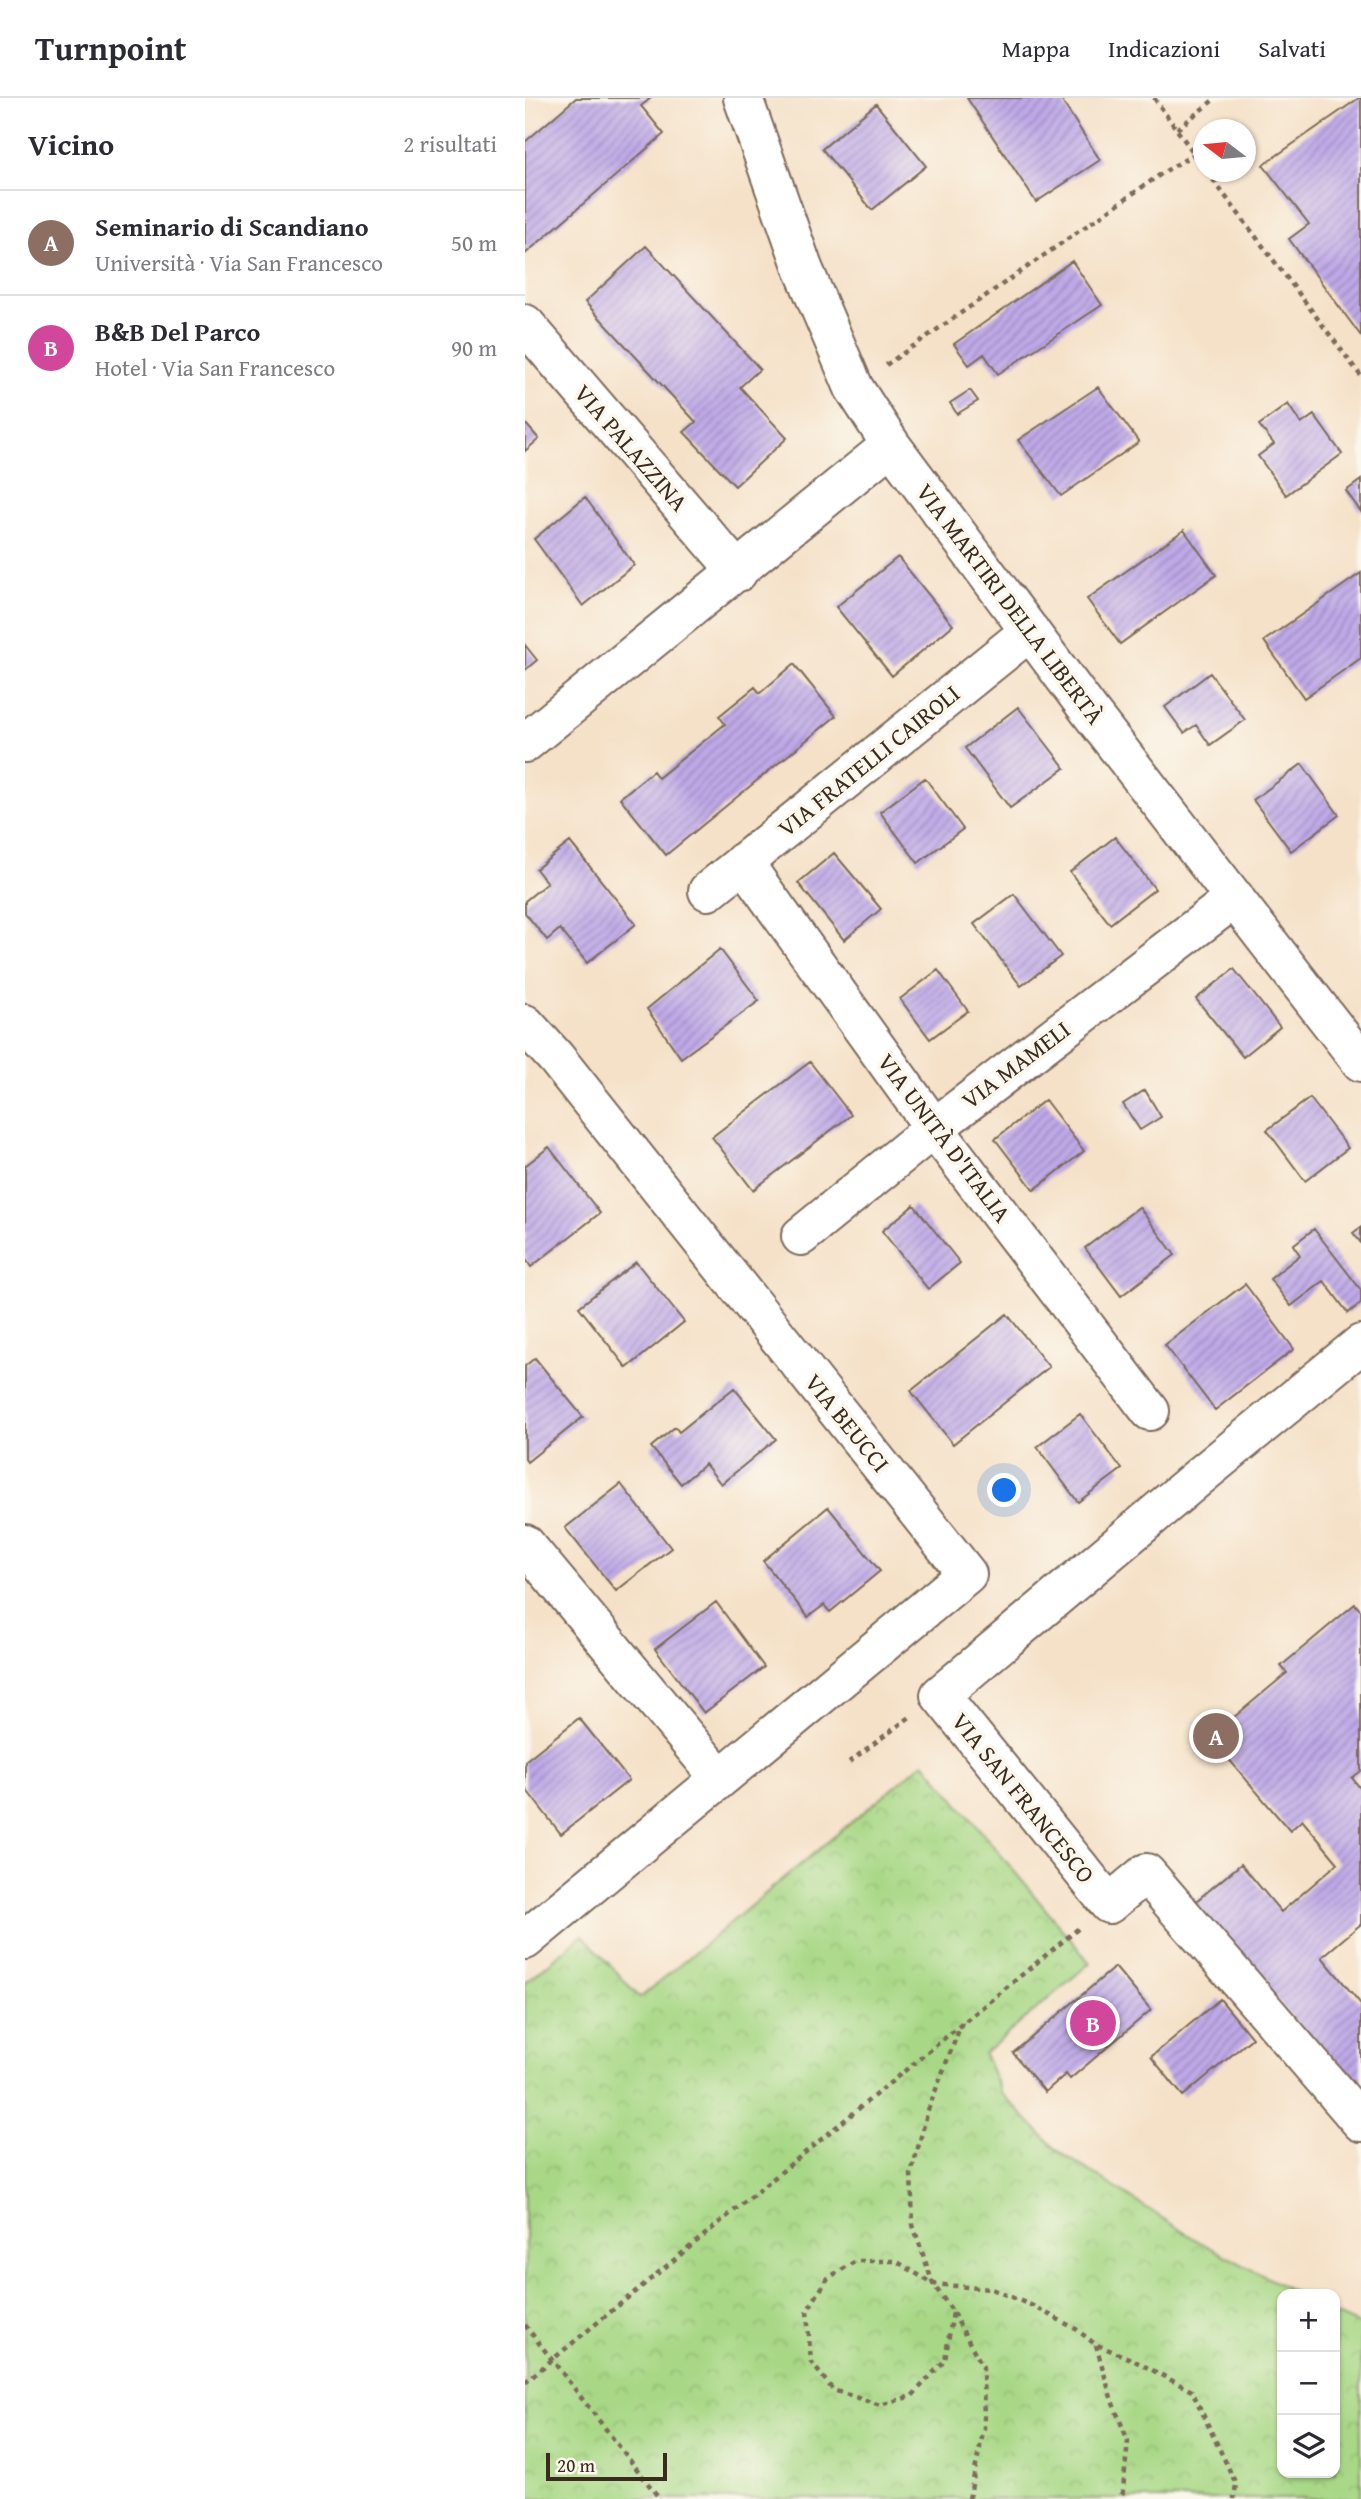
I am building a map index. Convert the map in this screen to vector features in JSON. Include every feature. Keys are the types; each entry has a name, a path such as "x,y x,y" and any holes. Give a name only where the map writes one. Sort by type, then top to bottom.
{"street":[{"name":"VIA MARTIRI DELLA LIBERTÀ","path":"743,98 803,268 854,388 891,445 1098,723 1361,1062"},
{"name":"VIA PALAZZINA","path":"525,324 738,572"},
{"path":"525,743 891,445"},
{"name":"VIA FRATELLI CAIROLI","path":"708,891 1030,631"},
{"name":"VIA UNITÀ D'ITALIA","path":"743,862 934,1128 1150,1411"},
{"name":"VIA MAMELI","path":"801,1236 934,1128 1235,898"},
{"name":"VIA BEUCCI","path":"525,1024 557,1058 967,1574 525,1940"},
{"name":"VIA SAN FRANCESCO","path":"1361,1344 940,1695 1109,1904 1146,1873 1361,2122"},
{"path":"525,1544 719,1777"}],"path":[{"path":"1154,98 1193,153"},
{"path":"1177,129 1216,98"},
{"path":"854,388 1152,180 1193,155"},
{"path":"1215,182 1361,376"},
{"path":"849,1762 940,1695"},
{"path":"525,2382 1109,1904"},
{"path":"962,2022 927,2110 911,2174 913,2225 933,2284 953,2312 983,2367 984,2428 969,2499"},
{"path":"953,2312 945,2360 912,2396 880,2405 832,2390 811,2362 807,2311 828,2278 856,2261 896,2261 933,2284 991,2288 1033,2306 1076,2329 1095,2344 1192,2391 1236,2484 1234,2499"},
{"path":"525,2325 660,2499"},
{"path":"1095,2344 1112,2401 1128,2441 1122,2499"}],"green space":[{"path":"924,1762 1090,1963 984,2054 1001,2093 1058,2151 1198,2241 1289,2289 1277,2289 1277,2478 1340,2478 1340,2316 1361,2326 1361,2499 525,2499 525,1983 583,1935 640,1998"}],"building":[{"path":"576,98 651,98 641,106 664,134 525,254 525,142"},
{"path":"967,98 1060,98 1100,160 1036,202"},
{"path":"1359,98 1361,336 1289,239 1309,224 1263,165"},
{"path":"876,104 926,166 872,210 822,149"},
{"path":"646,246 760,369 740,387 787,438 735,486 684,432 696,422 585,302"},
{"path":"1072,261 1102,305 998,374 984,354 969,365 954,344"},
{"path":"1098,387 1139,442 1061,496 1018,440"},
{"path":"970,390 978,401 957,414 950,403"},
{"path":"1288,404 1301,424 1314,415 1342,454 1286,495 1258,456 1274,444 1259,425"},
{"path":"525,423 539,439 525,451"},
{"path":"1361,480 1361,512 1346,491"},
{"path":"585,497 634,565 583,606 534,539"},
{"path":"1184,530 1216,575 1120,644 1087,599"},
{"path":"898,557 953,625 892,676 836,607"},
{"path":"1361,573 1361,658 1304,698 1264,641"},
{"path":"525,645 537,660 525,670"},
{"path":"794,664 836,716 666,855 620,798 653,771 658,778 725,724 719,716 755,687 760,693"},
{"path":"1210,673 1245,720 1210,745 1196,725 1184,733 1165,707"},
{"path":"1018,707 1065,768 1010,808 965,748"},
{"path":"1302,764 1339,815 1291,851 1253,800"},
{"path":"925,778 963,829 918,863 880,812"},
{"path":"1115,837 1155,889 1110,924 1070,872"},
{"path":"570,842 636,924 587,963 560,929 547,940 525,913 525,901 547,883 536,869"},
{"path":"834,853 881,909 844,940 798,883"},
{"path":"1014,894 1061,956 1021,986 974,924"},
{"path":"720,949 759,1001 681,1058 647,1009"},
{"path":"1234,969 1280,1027 1243,1057 1196,999"},
{"path":"938,970 968,1011 930,1039 900,999"},
{"path":"810,1062 851,1115 753,1190 712,1137"},
{"path":"1145,1090 1161,1117 1140,1130 1123,1104"},
{"path":"1310,1098 1348,1148 1305,1181 1267,1130"},
{"path":"1045,1100 1084,1151 1034,1190 995,1139"},
{"path":"549,1147 600,1213 531,1267 525,1258 525,1166"},
{"path":"914,1205 960,1263 928,1289 882,1231"},
{"path":"1139,1207 1175,1255 1121,1296 1085,1248"},
{"path":"1361,1227 1361,1243 1353,1233"},
{"path":"1314,1229 1361,1290 1361,1303 1348,1313 1324,1281 1291,1306 1270,1279 1300,1255 1293,1245"},
{"path":"636,1262 684,1322 627,1368 579,1307"},
{"path":"1245,1284 1294,1349 1215,1410 1165,1345"},
{"path":"1007,1314 1049,1367 953,1444 911,1391"},
{"path":"535,1358 583,1417 527,1462 525,1366"},
{"path":"734,1388 776,1439 721,1484 705,1464 681,1484 651,1447 675,1427 679,1432"},
{"path":"1080,1414 1122,1469 1078,1502 1037,1447"},
{"path":"621,1484 671,1548 616,1591 565,1528"},
{"path":"828,1507 880,1571 830,1612 824,1605 808,1617 763,1561"},
{"path":"716,1602 764,1667 704,1713 655,1649"},
{"path":"1355,1604 1361,1611 1361,1771 1352,1778 1361,1789 1361,1924 1322,1957 1361,2004 1361,2100 1195,1902 1241,1864 1281,1912 1338,1863 1302,1820 1290,1831 1210,1737 1287,1673 1281,1666"},
{"path":"579,1718 629,1780 561,1834 525,1788 525,1761"},
{"path":"1115,1967 1151,2010 1070,2079 1066,2074 1045,2092 1013,2053"},
{"path":"1220,1999 1252,2038 1183,2096 1151,2057"}],"place":[{"name":"Seminario di Scandiano","path":"1216,1736"},
{"name":"B&B Del Parco","path":"1093,2023"}]}
